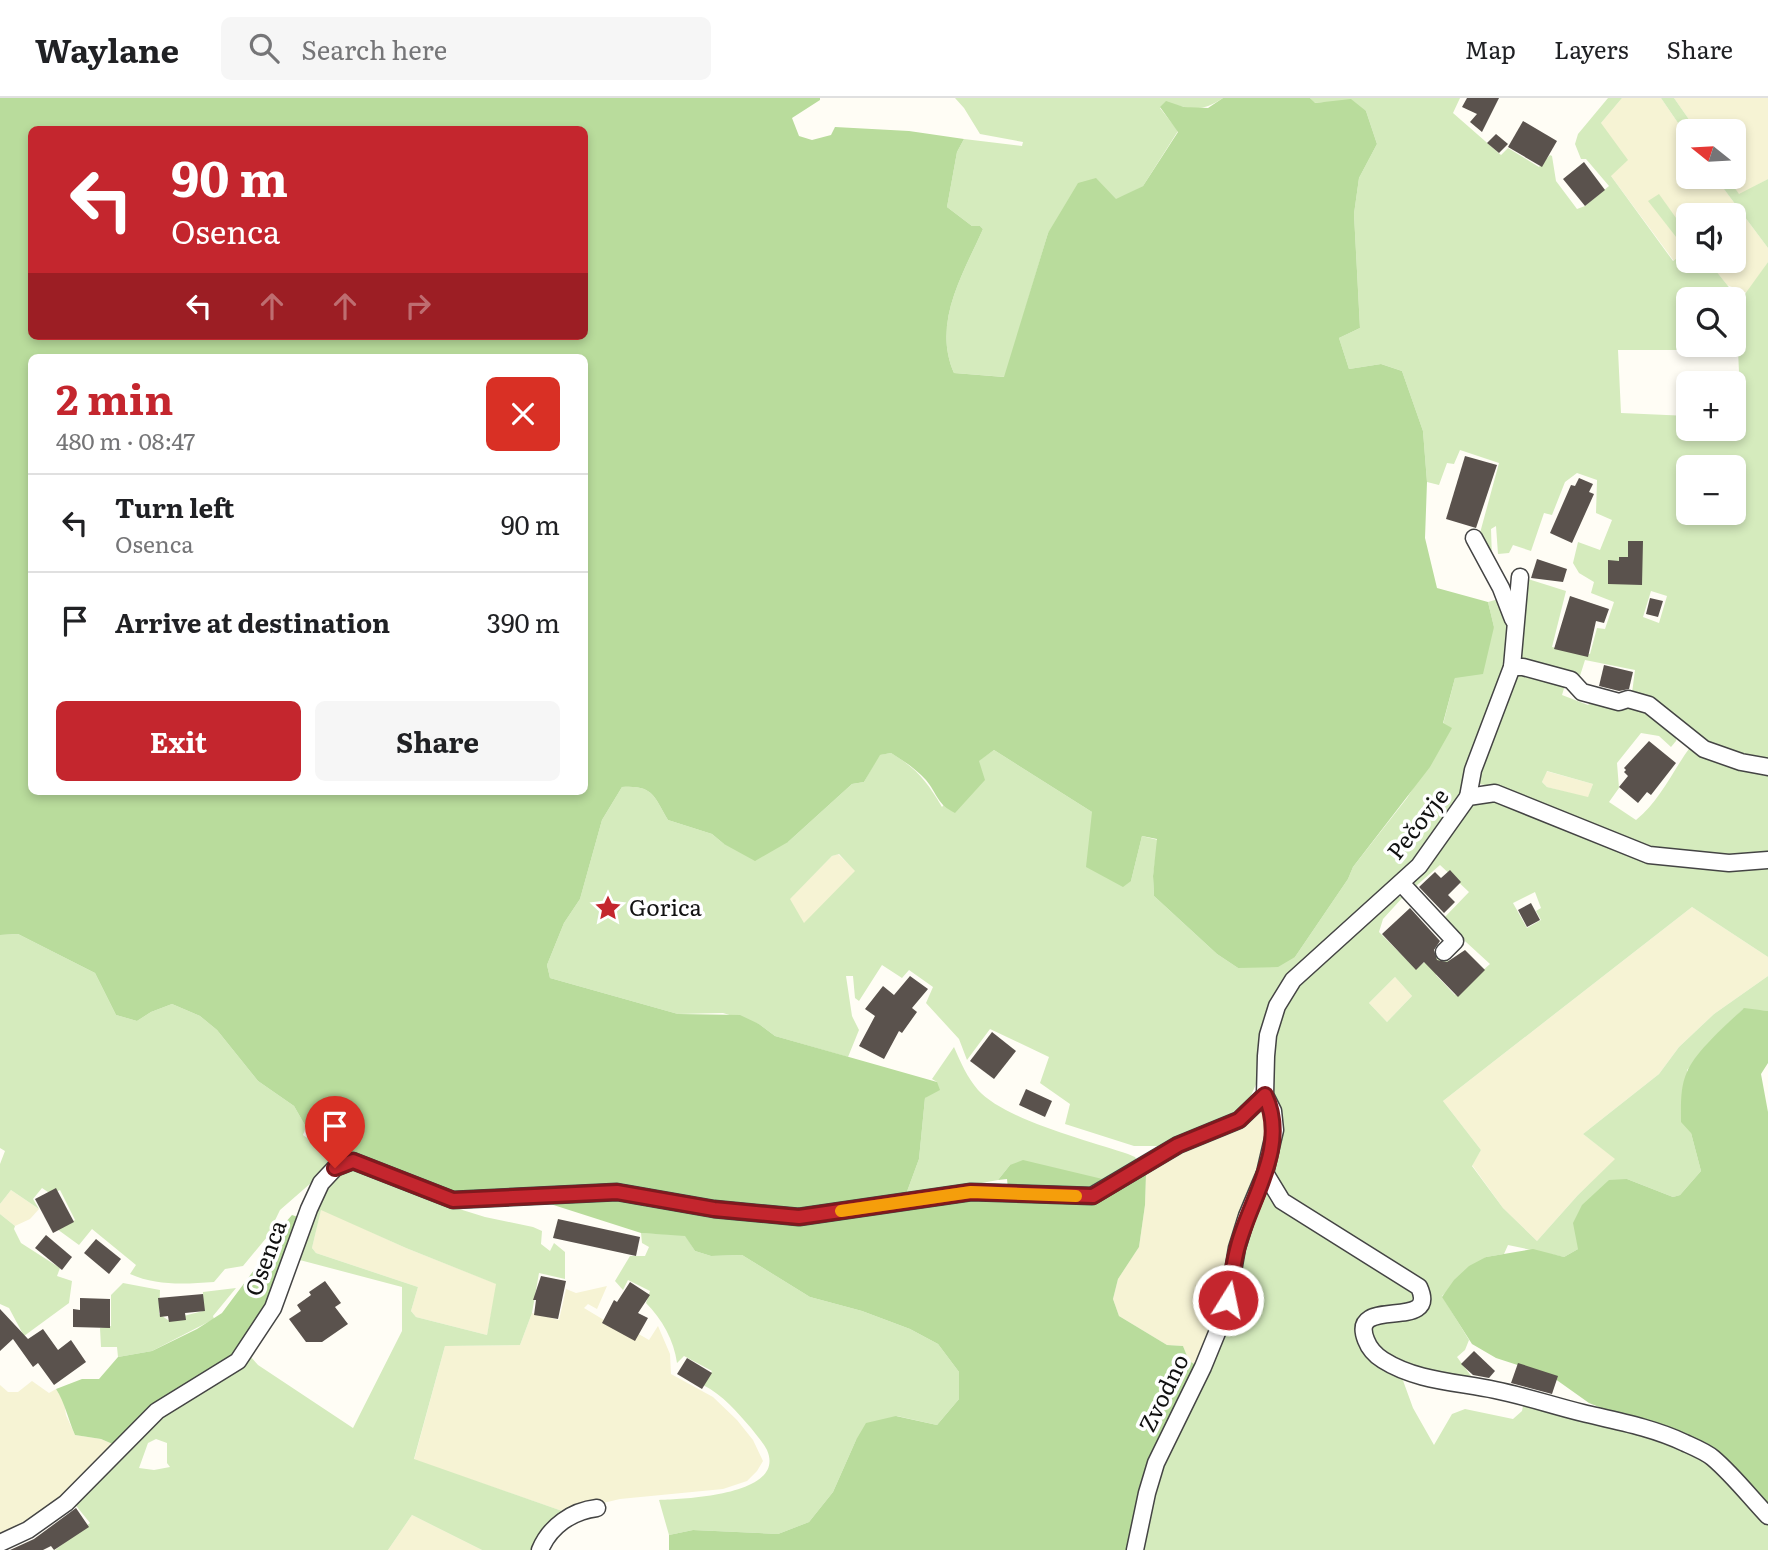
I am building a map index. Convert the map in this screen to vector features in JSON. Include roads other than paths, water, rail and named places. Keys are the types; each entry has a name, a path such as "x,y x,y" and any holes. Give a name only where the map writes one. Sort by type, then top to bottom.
{"street":[{"path":"1474,538 1516,625"},
{"path":"1468,797 1473,770 1512,667 1520,577"},
{"path":"1512,667 1522,667 1571,680 1582,692 1619,702 1628,699 1649,705 1704,749 1741,762 1768,766"},
{"name":"Pečovje","path":"1265,1095 1268,1035 1277,1006 1293,981 1419,866 1468,797 1485,793 1508,797 1563,822 1649,855 1729,863 1768,860"},
{"path":"1401,883 1455,941 1444,952"},
{"name":"Zvodno","path":"1135,1550 1156,1463 1203,1367 1221,1323 1237,1248 1265,1173 1275,1130 1273,1111 1265,1095"},
{"name":"Osenca","path":"0,1543 28,1530 66,1503 157,1411 238,1361 273,1308 321,1182 335,1168 353,1161 453,1200 617,1192 714,1209 799,1217 971,1192 1093,1196 1178,1145 1239,1120 1265,1095"},
{"path":"1265,1173 1282,1201 1419,1287 1422,1301 1417,1308 1408,1313 1386,1312 1370,1319 1366,1324 1365,1338 1373,1352 1383,1360 1431,1379 1496,1390 1643,1428 1682,1441 1712,1457 1768,1516"},
{"path":"540,1550 544,1539 560,1522 583,1510 597,1508"}],"place":[{"name":"Gorica","path":"608,908"}]}
